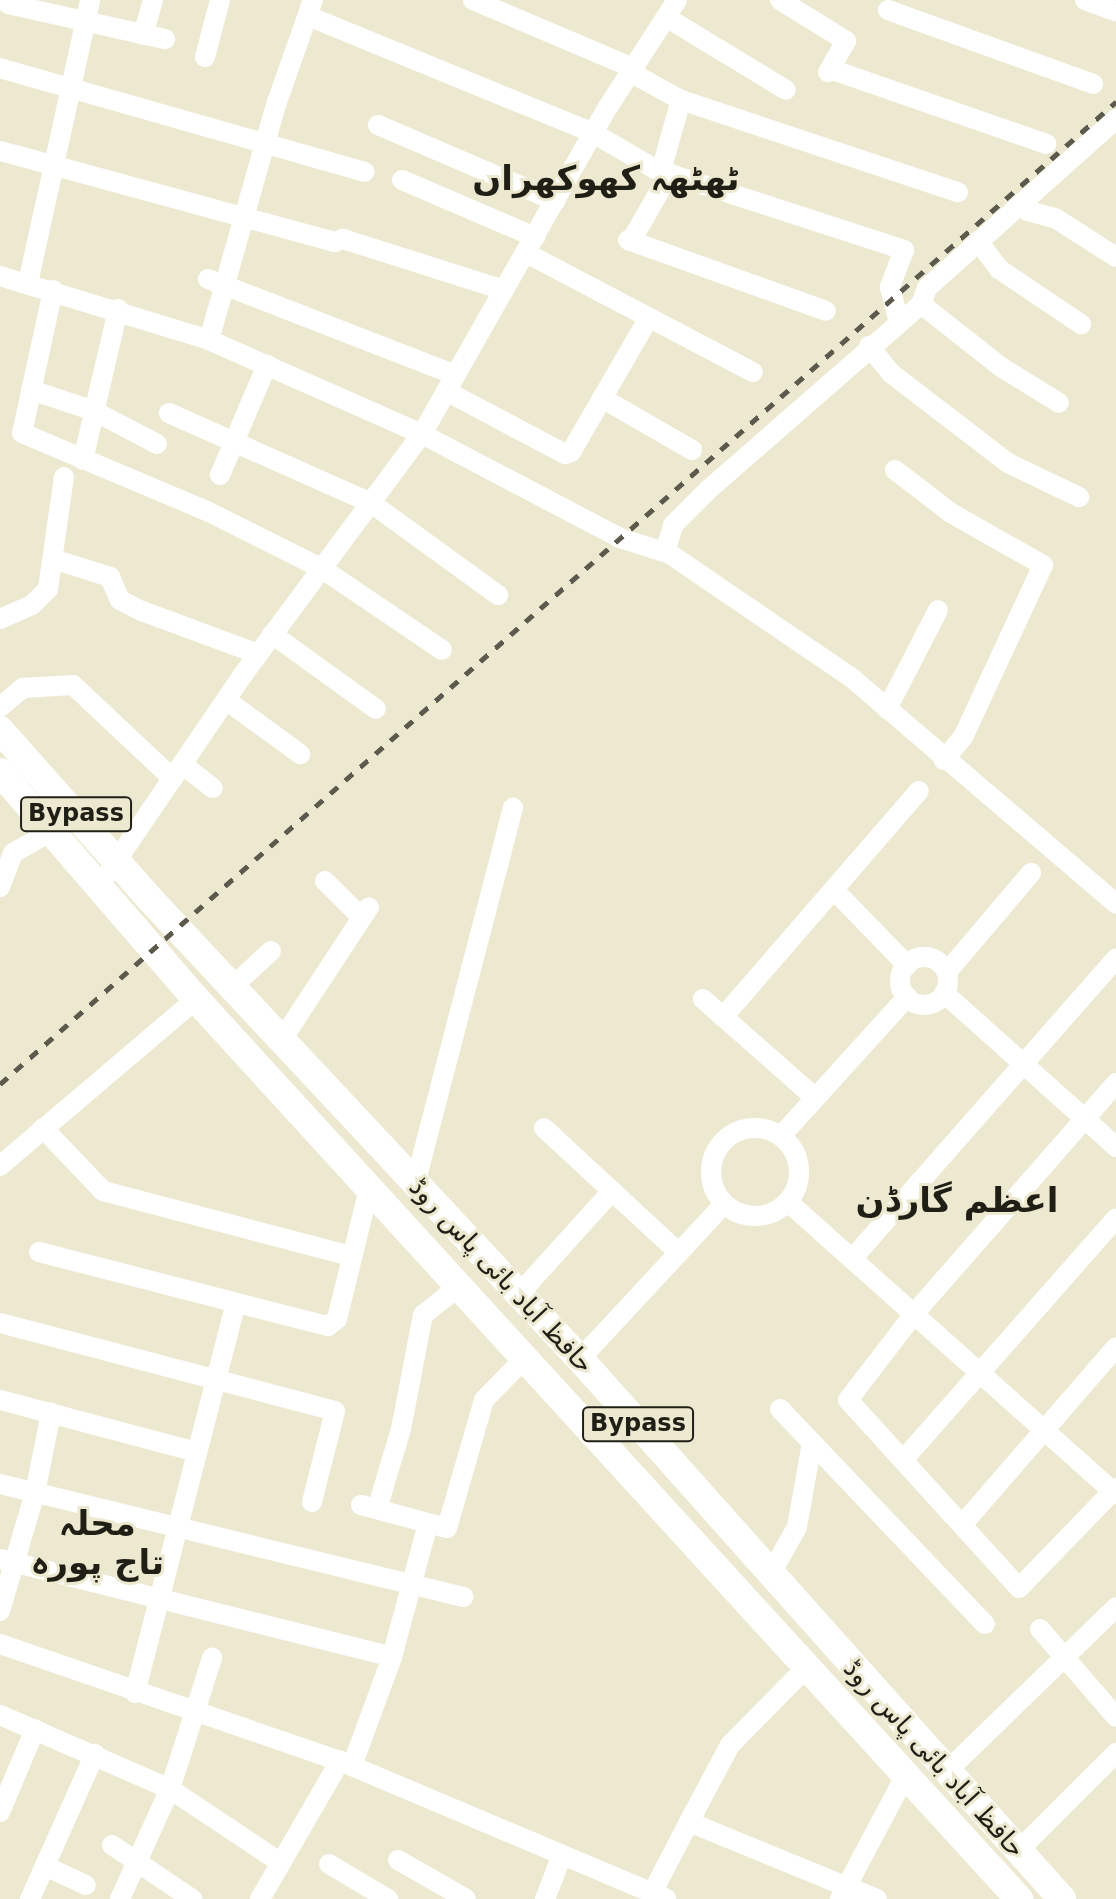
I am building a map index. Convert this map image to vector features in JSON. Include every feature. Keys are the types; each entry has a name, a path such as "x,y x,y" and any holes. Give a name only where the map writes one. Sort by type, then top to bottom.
{"highway":[{"name":"حافظ آباد بائی پاس روڈ","path":"0,730 150,899 580,1359 1062,1899"},
{"name":"حافظ آباد بائی پاس روڈ","path":"0,772 196,999 805,1669 1019,1899"}],"street":[{"path":"28,283 90,0"},
{"path":"143,35 153,0"},
{"path":"205,57 220,0"},
{"path":"473,0 632,70 681,100 958,192"},
{"path":"780,0 846,41 829,70 1046,144"},
{"path":"1085,0 1116,11"},
{"path":"8,4 165,39"},
{"path":"100,885 272,634 422,434 593,133 670,5 786,90"},
{"path":"209,340 216,282 244,218 310,8 593,133 666,172 904,250 890,287 899,322"},
{"path":"902,9 1093,84"},
{"path":"0,68 71,86 264,147 364,172"},
{"path":"681,100 666,172 629,240 826,311"},
{"path":"665,552 673,525 869,346 921,304 927,288 1116,119"},
{"path":"378,125 555,201"},
{"path":"0,151 335,242 343,239 504,290"},
{"path":"402,180 530,245 648,319 753,372"},
{"path":"1021,203 1028,211 1055,218 1116,257"},
{"path":"978,241 999,269 1081,324"},
{"path":"0,276 118,309 209,340 422,434 620,538 665,552 853,679 1116,904"},
{"path":"216,282 451,383 565,454 648,319"},
{"path":"53,290 22,433 209,512 321,568 442,650"},
{"path":"921,304 1001,367 1059,403"},
{"path":"83,460 118,309"},
{"path":"869,346 892,374 1008,463 1079,497"},
{"path":"220,475 267,365"},
{"path":"31,390 94,411 157,444"},
{"path":"602,398 692,450"},
{"path":"169,413 371,503 498,595"},
{"path":"895,470 951,513 1043,565 963,737 944,760"},
{"path":"0,619 42,599 56,560 64,477"},
{"path":"56,560 110,577 120,600 142,611 258,654"},
{"path":"887,709 938,610"},
{"path":"272,634 376,709"},
{"path":"0,707 23,688 73,685 178,772 213,788"},
{"path":"226,700 300,754"},
{"path":"723,1017 919,791"},
{"path":"415,1184 513,808"},
{"path":"0,887 13,853 52,831"},
{"path":"944,993 947,972 1031,873"},
{"path":"281,1041 365,913 325,881"},
{"path":"834,890 907,965"},
{"path":"232,987 271,951"},
{"path":"944,993 926,1004 907,997 900,983 907,965 930,957 947,972"},
{"path":"852,1259 1021,1062 1116,958"},
{"path":"944,993 1116,1147"},
{"path":"781,1136 907,997"},
{"path":"1,1166 196,999"},
{"path":"703,999 814,1097"},
{"path":"788,1202 914,1314 981,1374 1043,1429 1115,1491 1019,1588 848,1400 914,1314 1116,1083"},
{"path":"753,1127 781,1136 795,1153 799,1170 788,1202 756,1216 724,1204 710,1173 722,1141 753,1127"},
{"path":"43,1128 103,1191 350,1256"},
{"path":"544,1128 679,1253"},
{"path":"39,1252 235,1306 334,1324 369,1189"},
{"path":"519,1294 612,1191"},
{"path":"580,1359 724,1204"},
{"path":"903,1460 1116,1218"},
{"path":"458,1287 423,1315 401,1429 369,1507 447,1528 484,1400 524,1359"},
{"path":"135,1693 235,1306"},
{"path":"0,1323 216,1377 335,1411 312,1502"},
{"path":"962,1525 1116,1347"},
{"path":"0,1400 197,1452"},
{"path":"780,1409 985,1624"},
{"path":"0,1611 8,1562 35,1493 51,1413"},
{"path":"770,1575 797,1527 812,1443"},
{"path":"0,1484 463,1597"},
{"path":"260,1899 346,1764 392,1657 428,1524"},
{"path":"8,1562 392,1657"},
{"path":"946,1772 1116,1607"},
{"path":"1040,1629 1116,1717"},
{"path":"0,1644 346,1764 659,1896 689,1822 730,1745 805,1669"},
{"path":"120,1899 170,1789 212,1658"},
{"path":"0,1715 170,1789 281,1863"},
{"path":"0,1812 35,1729"},
{"path":"1018,1851 1116,1753"},
{"path":"30,1899 95,1754"},
{"path":"842,1893 905,1776"},
{"path":"689,1822 842,1893 877,1899"},
{"path":"112,1845 192,1899"},
{"path":"545,1899 562,1855"},
{"path":"398,1860 466,1899"},
{"path":"329,1864 388,1899"},
{"path":"45,1866 86,1885"}],"railway":[{"path":"0,1084 1116,102"}],"district":[{"name":"ٹھٹھہ کھوکھراں","path":"606,179"},
{"name":"اعظم گارڈن","path":"957,1201"},
{"name":"محلہ تاج پورہ","path":"98,1542"}]}
